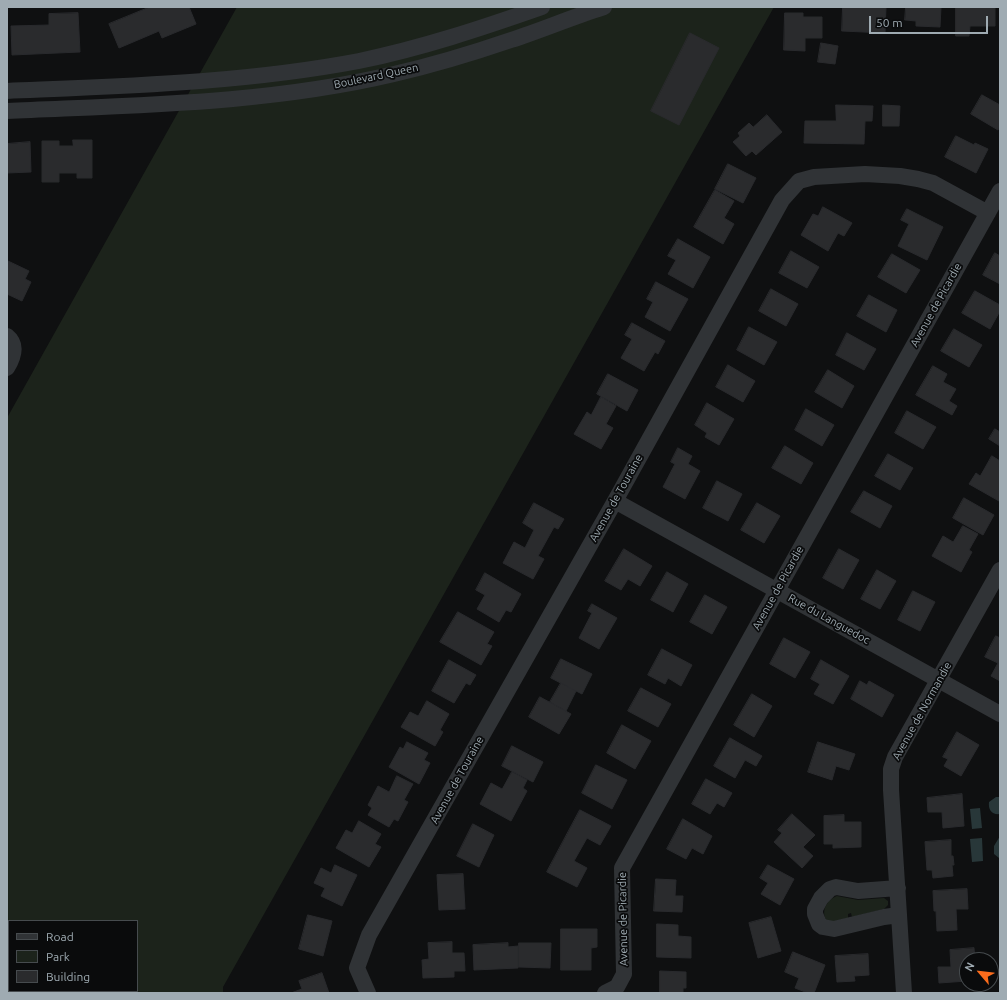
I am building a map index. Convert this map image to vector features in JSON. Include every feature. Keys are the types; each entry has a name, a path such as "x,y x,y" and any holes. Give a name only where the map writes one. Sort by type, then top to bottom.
{"street":[{"name":"Boulevard Queen","path":"7,91 139,85 258,76 358,61 473,32 542,7"},
{"name":"Boulevard Queen","path":"7,111 191,103 303,91 394,74 511,40 604,7"},
{"path":"139,85 141,105"},
{"name":"Avenue de Touraine","path":"368,993 357,968 369,935 615,501 782,200 799,181 814,177 865,174 918,179 933,183 988,213"},
{"name":"Avenue de Picardie","path":"605,993 617,987 624,974 622,868 1000,191"},
{"path":"7,368 14,352 9,338"},
{"name":"Rue du Languedoc","path":"615,501 1000,714"},
{"name":"Avenue de Normandie","path":"904,993 891,790 891,769 895,757 1000,570"},
{"path":"898,888 858,891 836,887 830,889 821,898 815,909 815,914 819,924 823,927 834,929 884,917 899,916"}],"green space":[{"path":"237,7 774,7 223,987 223,993 7,993 7,418"},
{"path":"837,896 858,900 884,898 888,901 888,905 884,909 852,917 851,913 848,914 848,918 832,922 826,920 824,913 830,900"}],"shaded area":[{"path":"996,797 1000,797 1000,814 993,813 989,807 989,802"},
{"path":"980,808 982,828 972,829 970,809"},
{"path":"1000,836 999,858 994,854 994,846"},
{"path":"982,838 983,861 972,862 970,839"}],"building":[{"path":"150,7 189,7 196,24 162,38 159,31 119,48 109,24"},
{"path":"843,7 886,7 885,33 842,31"},
{"path":"906,7 941,7 940,27 916,26 916,21 905,20"},
{"path":"956,7 995,7 995,26 970,26 969,36 956,36"},
{"path":"78,13 80,52 12,55 11,26 49,25 49,14"},
{"path":"785,13 803,13 803,17 822,17 822,38 805,38 805,51 784,50"},
{"path":"690,33 719,48 679,125 651,111"},
{"path":"821,43 838,46 835,64 818,62"},
{"path":"982,95 1000,105 1000,126 998,130 971,114"},
{"path":"836,105 873,106 872,121 865,121 864,144 804,143 805,121 836,121"},
{"path":"883,105 900,106 899,126 883,126"},
{"path":"767,115 782,132 756,155 752,151 746,156 733,142 740,136 738,133 749,123 753,127"},
{"path":"956,136 974,145 975,143 988,149 976,173 945,157"},
{"path":"73,140 92,140 92,178 77,178 77,173 59,173 59,182 42,182 42,141 59,141 59,146 73,146"},
{"path":"30,142 31,172 7,173 7,144"},
{"path":"728,164 756,178 743,203 715,189"},
{"path":"715,190 734,201 724,218 734,224 723,244 694,227"},
{"path":"823,207 852,223 844,236 838,233 828,251 801,235 813,214 818,216"},
{"path":"907,209 943,227 927,260 898,246 909,224 901,220"},
{"path":"678,239 710,257 693,288 668,274 676,260 668,256"},
{"path":"791,251 819,267 807,288 779,273"},
{"path":"995,253 1000,256 1000,284 983,275"},
{"path":"892,254 920,270 906,293 878,277"},
{"path":"8,261 29,271 25,279 31,282 22,301 7,294"},
{"path":"656,282 688,299 670,331 645,317 653,302 647,299"},
{"path":"771,289 798,304 786,326 759,311"},
{"path":"975,291 1000,305 1000,311 990,329 962,313"},
{"path":"869,295 897,310 886,332 857,316"},
{"path":"632,323 665,341 658,354 655,352 644,371 621,358 632,339 625,335"},
{"path":"749,327 777,342 764,365 737,350"},
{"path":"954,329 982,345 969,367 941,351"},
{"path":"847,333 876,349 864,370 836,355"},
{"path":"728,365 755,381 743,402 716,387"},
{"path":"933,366 947,374 943,382 956,389 949,401 957,406 952,415 916,395"},
{"path":"828,370 854,386 842,408 815,392"},
{"path":"608,374 638,390 627,411 597,394"},
{"path":"601,397 616,406 606,424 613,428 601,449 574,434 587,412 591,415"},
{"path":"707,403 734,419 719,445 705,437 707,433 695,425"},
{"path":"806,409 834,425 822,446 795,430"},
{"path":"907,411 936,427 923,449 895,433"},
{"path":"995,429 1000,432 1000,446 989,439"},
{"path":"785,446 813,463 801,484 772,468"},
{"path":"678,448 692,456 688,464 700,471 685,499 663,487 675,464 671,462"},
{"path":"888,454 913,468 900,490 875,476"},
{"path":"992,456 1000,461 999,501 969,484 976,473 980,476"},
{"path":"717,481 742,494 728,521 703,508"},
{"path":"864,491 892,506 880,528 851,512"},
{"path":"964,498 994,515 983,535 953,518"},
{"path":"534,503 564,519 558,529 554,527 538,556 544,559 533,579 503,563 514,542 525,548 534,530 523,523"},
{"path":"757,503 780,516 764,543 741,530"},
{"path":"963,526 978,534 969,550 972,552 961,572 932,556 943,536 953,542"},
{"path":"624,549 652,566 640,586 628,579 621,590 605,581"},
{"path":"839,549 859,560 843,589 823,578"},
{"path":"877,570 896,581 880,609 861,599"},
{"path":"667,572 688,584 673,612 651,600"},
{"path":"485,573 521,594 511,612 506,610 499,622 477,609 485,595 476,590"},
{"path":"913,591 935,602 920,631 898,620"},
{"path":"705,595 727,607 712,634 690,622"},
{"path":"592,604 617,618 599,649 579,638 592,613 588,611"},
{"path":"458,612 494,632 487,644 492,646 481,665 440,642"},
{"path":"996,636 1000,638 1000,681 991,676 998,663 985,657"},
{"path":"784,638 810,652 795,678 770,664"},
{"path":"662,649 692,665 681,686 668,678 665,684 648,675"},
{"path":"561,659 592,674 582,694 551,678"},
{"path":"449,660 476,675 470,685 466,683 454,703 432,691"},
{"path":"821,660 849,676 833,704 814,694 820,684 811,679"},
{"path":"860,681 867,685 869,681 894,695 882,717 851,699"},
{"path":"561,683 576,691 566,711 550,702"},
{"path":"641,688 671,704 658,727 628,711"},
{"path":"752,694 772,706 754,737 734,725"},
{"path":"540,697 571,714 559,734 529,717"},
{"path":"427,701 449,714 440,730 443,732 435,746 401,727 410,712 418,716"},
{"path":"622,725 651,741 635,769 607,753"},
{"path":"957,732 979,745 961,776 944,766 948,759 943,757"},
{"path":"730,738 762,756 756,766 745,760 735,778 714,766"},
{"path":"407,742 428,753 424,760 430,763 419,784 389,767 400,747 403,749"},
{"path":"818,742 855,754 849,770 836,766 832,780 808,772"},
{"path":"512,746 543,762 533,782 502,766"},
{"path":"596,765 627,780 612,809 582,793"},
{"path":"512,772 527,780 523,788 527,791 511,821 480,804 491,783 502,789"},
{"path":"397,776 413,784 404,800 408,802 398,821 394,819 389,827 368,815 372,808 368,805 378,786 389,792"},
{"path":"706,779 732,793 724,807 717,803 710,814 692,804"},
{"path":"962,794 964,826 943,828 942,812 928,812 927,798"},
{"path":"580,810 611,826 600,845 587,838 574,861 587,868 577,887 547,872"},
{"path":"792,814 815,835 803,847 813,856 802,868 774,842 782,833 778,830"},
{"path":"844,815 844,822 861,822 861,847 833,848 833,844 824,844 824,816"},
{"path":"683,819 712,836 703,854 692,848 686,859 667,849"},
{"path":"359,821 381,834 375,844 381,847 369,867 336,848 346,830 352,833"},
{"path":"473,824 494,835 479,867 457,856"},
{"path":"951,840 951,856 953,856 954,865 952,865 953,876 933,878 932,870 927,870 925,842"},
{"path":"335,865 357,875 342,906 321,896 325,888 314,883 321,868 331,873"},
{"path":"768,865 794,879 780,905 761,894 768,883 760,878"},
{"path":"463,874 465,909 439,910 437,875"},
{"path":"656,879 676,880 675,896 683,896 682,912 654,911"},
{"path":"967,889 968,909 956,909 957,930 937,931 933,891"},
{"path":"308,915 332,921 323,956 299,949"},
{"path":"771,917 781,951 758,958 749,923"},
{"path":"657,924 678,925 678,936 691,937 691,958 657,957"},
{"path":"561,929 597,929 597,947 591,948 591,970 561,970"},
{"path":"452,942 452,953 464,953 465,971 454,971 454,977 423,978 422,960 429,959 428,943"},
{"path":"508,943 508,947 518,946 518,968 474,970 473,945"},
{"path":"519,943 551,943 550,968 519,967"},
{"path":"974,948 974,952 959,952 959,982 939,983 938,967 951,967 950,950"},
{"path":"793,952 825,965 814,993 808,993 795,988 799,978 785,972"},
{"path":"868,954 869,975 854,976 855,981 837,982 835,956"},
{"path":"660,971 686,972 686,988 683,988 683,993 660,993"},
{"path":"322,973 329,993 291,993 302,989 299,981"}]}
